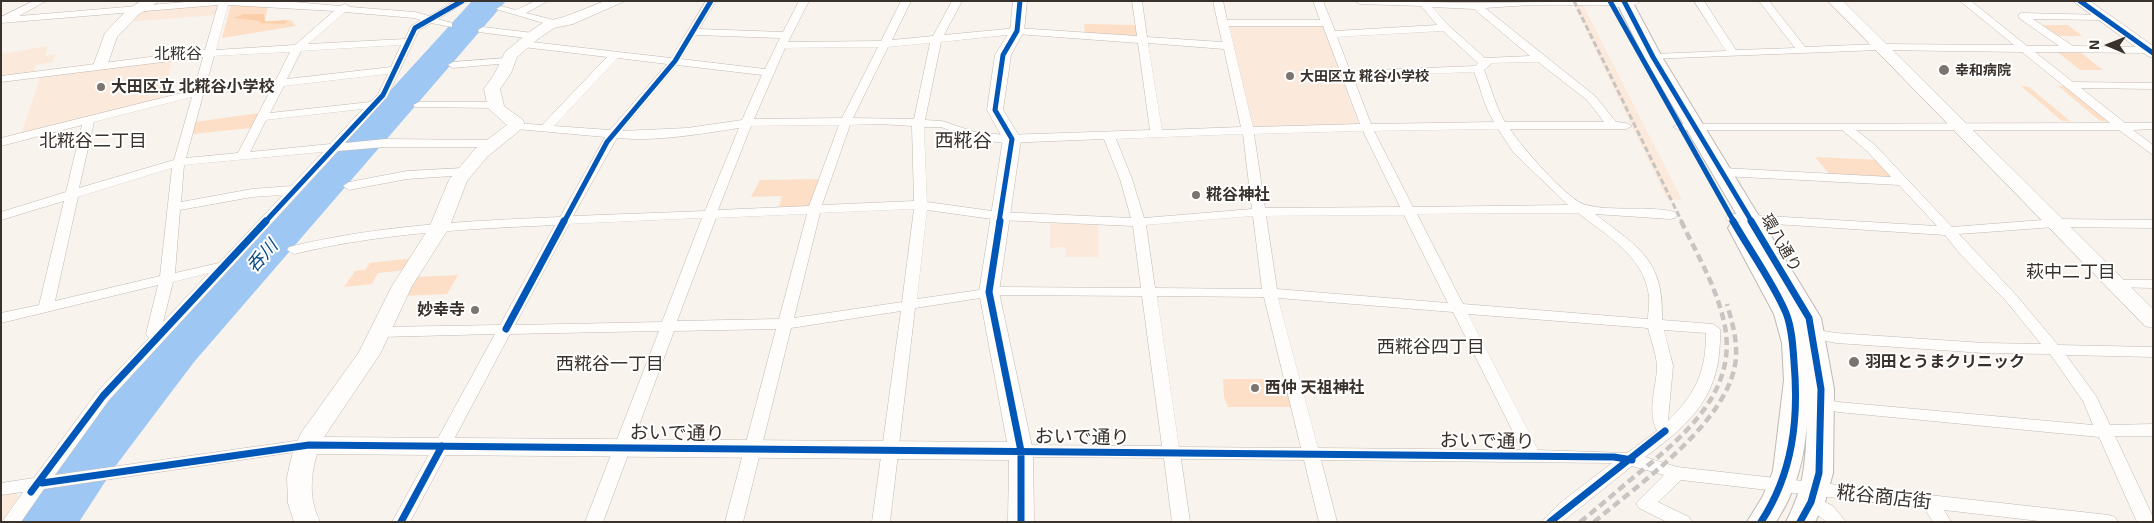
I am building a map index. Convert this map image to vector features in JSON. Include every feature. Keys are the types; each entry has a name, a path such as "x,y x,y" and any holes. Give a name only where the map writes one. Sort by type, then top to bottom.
{"main road":[{"name":"環八通り","path":"1624,1 1654,57 1687,127 1723,172 1742,219 1786,314 1794,343 1797,380 1787,471 1772,484 1761,522"},
{"name":"環八通り","path":"1610,2 1742,219 1809,318 1813,334 1821,403 1819,473 1808,504"}],"street":[{"path":"2,20 41,1"},
{"path":"101,66 108,38 137,10 152,1"},
{"path":"242,156 264,117 297,49 351,1"},
{"path":"11,522 103,396 383,95 415,28 462,1"},
{"path":"518,13 543,1"},
{"path":"501,9 554,23 568,21 618,1"},
{"path":"401,522 612,135 676,62 711,1"},
{"path":"594,522 746,123 804,1"},
{"path":"734,522 814,210 846,121 906,1"},
{"path":"881,522 921,205 919,123 936,40 957,1"},
{"path":"1020,1 1016,31 1003,55 995,110 1012,139 989,292 1022,451 1021,522"},
{"path":"1138,1 1156,132"},
{"path":"1218,1 1248,131 1270,294 1328,522"},
{"path":"1318,1 1367,128 1533,456"},
{"path":"1360,1 1424,4 1634,1"},
{"path":"1699,1 1733,53"},
{"path":"1764,1 1803,51"},
{"path":"1834,1 2153,321"},
{"path":"1965,1 2153,151"},
{"path":"2080,1 2151,51"},
{"path":"2,20 224,2 269,2 415,15 448,25"},
{"path":"159,334 153,334 168,279 179,162 224,2"},
{"path":"1424,4 1444,28 1481,66 1489,105 1517,149 1550,183 1633,250 1645,264 1656,295 1655,325 1665,366 1660,407 1660,421 1665,431"},
{"path":"1474,4 1540,59 1591,98 1613,126"},
{"path":"2070,49 2022,16 2101,16"},
{"path":"516,126 517,124 495,105 492,89 503,73 506,61 528,40 554,23"},
{"path":"1223,23 1326,23"},
{"path":"1331,34 1444,28"},
{"path":"483,30 615,55 770,73"},
{"path":"693,32 784,40 885,44 1016,31 1228,46"},
{"path":"1,78 210,53 408,42"},
{"path":"1654,57 1879,48 2151,51"},
{"path":"544,129 615,55"},
{"path":"1345,74 1481,66 1492,60 1540,59"},
{"path":"453,65 506,61"},
{"path":"1,142 199,92 395,70"},
{"path":"2070,85 2153,86"},
{"path":"264,117 373,105"},
{"path":"419,105 495,105"},
{"path":"46,307 88,120"},
{"path":"307,522 300,503 300,470 309,445 330,406 363,363 406,278 440,226 451,190 489,144 516,126 612,135 647,136 746,123 846,121 942,124 973,135 1012,139 1156,132 1502,125 1626,126"},
{"path":"1844,126 1871,148 1949,231 1966,252 2011,298 2055,351 2090,400 2146,522"},
{"path":"1687,127 2153,126"},
{"path":"1108,134 1126,179 1139,222 1181,522"},
{"path":"1,216 179,162 385,143 489,144"},
{"path":"349,186 407,175 464,172"},
{"path":"1723,172 1901,181"},
{"path":"174,207 252,192 294,190"},
{"path":"294,250 339,239 440,226 921,205 999,216 1139,222 1259,212 1581,209 1670,215"},
{"path":"1742,219 1949,231 2055,223 2153,224"},
{"path":"1,318 223,266"},
{"path":"2115,284 2153,284"},
{"path":"380,332 784,324 989,292 1270,294 1713,329 1714,358 1706,384 1689,412 1632,460 1550,522"},
{"path":"1813,334 1933,345 2055,351 2153,352"},
{"path":"1821,403 1847,408 2095,431 2153,430"},
{"path":"1,489 37,486 309,445"},
{"name":"おいで通り","path":"309,445 1533,456 1614,457 1632,460"},
{"name":"糀谷商店街","path":"1632,460 1677,473 1772,484 1808,504 1930,502 2109,522"},
{"path":"1677,473 1646,503 1683,522"},
{"path":"1930,502 1942,522"},
{"path":"1808,504 1827,511 1837,522"}],"shaded area":[{"path":"1572,1 1581,1 1682,200 1667,199"},
{"path":"218,4 217,15 127,22 139,11"},
{"path":"231,5 268,5 265,21 291,20 296,26 222,38"},
{"path":"244,14 264,14 265,22 287,20 285,24 260,23 260,21 234,18"},
{"path":"1084,24 1136,25 1138,37 1085,35"},
{"name":"大田区立 糀谷小学校","path":"1320,24 1324,27 1359,125 1259,128 1251,126 1227,26"},
{"path":"2039,25 2068,25 2082,36 2057,36"},
{"path":"48,46 45,56 56,54 53,62 36,65 33,74 1,77 1,54"},
{"path":"2055,50 2079,51 2103,70 2080,70"},
{"name":"大田区立 北糀谷小学校","path":"172,59 163,100 21,135 41,75"},
{"path":"2021,86 2029,87 2070,121 2062,121"},
{"path":"2058,86 2065,86 2108,121 2100,121"},
{"path":"260,113 251,128 193,134 194,122"},
{"path":"1815,157 1879,160 1895,178 1830,175"},
{"path":"820,179 809,206 779,207 782,196 751,197 760,180"},
{"path":"1050,223 1098,225 1099,257 1066,257 1065,247 1050,248"},
{"path":"413,258 406,270 378,273 372,284 344,287 355,271 365,270 370,263"},
{"path":"458,275 447,294 403,296 414,277"},
{"name":"西仲 天祖神社","path":"1223,379 1285,379 1291,407 1228,407 1224,397"},
{"path":"15,491 18,497 1,522 1,493"}],"water":[{"name":"呑川","path":"472,1 506,1 194,362 114,468 79,522 16,522 75,442 124,382"}],"railway":[{"path":"1574,1 1682,222"},
{"path":"1580,522 1653,461 1688,428 1704,410 1716,391 1724,370 1727,347 1721,309 1705,270 1681,221"},
{"path":"1594,522 1681,448 1719,404 1731,381 1736,357 1735,337 1727,304"}],"cycle path":[{"path":"31,492 103,396 383,95 415,28 462,1"},
{"path":"506,329 607,142 675,61 711,1"},
{"path":"1020,1 1017,31 1003,55 995,110 1012,139 989,292 1021,451 1021,522"},
{"path":"1610,1 1640,58 1786,314 1794,355 1795,423 1788,466 1782,485 1761,522"},
{"path":"1624,1 1653,57 1809,318 1821,389 1819,473 1811,502 1800,522"},
{"path":"2080,1 2153,53"},
{"path":"1550,522 1665,431"},
{"path":"42,483 309,445 1614,457 1632,460"},
{"path":"401,522 442,446"}],"place":[{"name":"幸和病院","path":"1944,70"},
{"name":"大田区立 糀谷小学校","path":"1290,76"},
{"name":"大田区立 北糀谷小学校","path":"101,87"},
{"name":"糀谷神社","path":"1196,195"},
{"name":"妙幸寺","path":"475,310"},
{"name":"羽田とうまクリニック","path":"1854,362"},
{"name":"西仲 天祖神社","path":"1255,388"}],"district":[{"name":"北糀谷","path":"178,54"},
{"name":"北糀谷二丁目","path":"93,141"},
{"name":"西糀谷","path":"963,141"},
{"name":"萩中二丁目","path":"2071,272"},
{"name":"西糀谷四丁目","path":"1431,347"},
{"name":"西糀谷一丁目","path":"610,364"}]}
